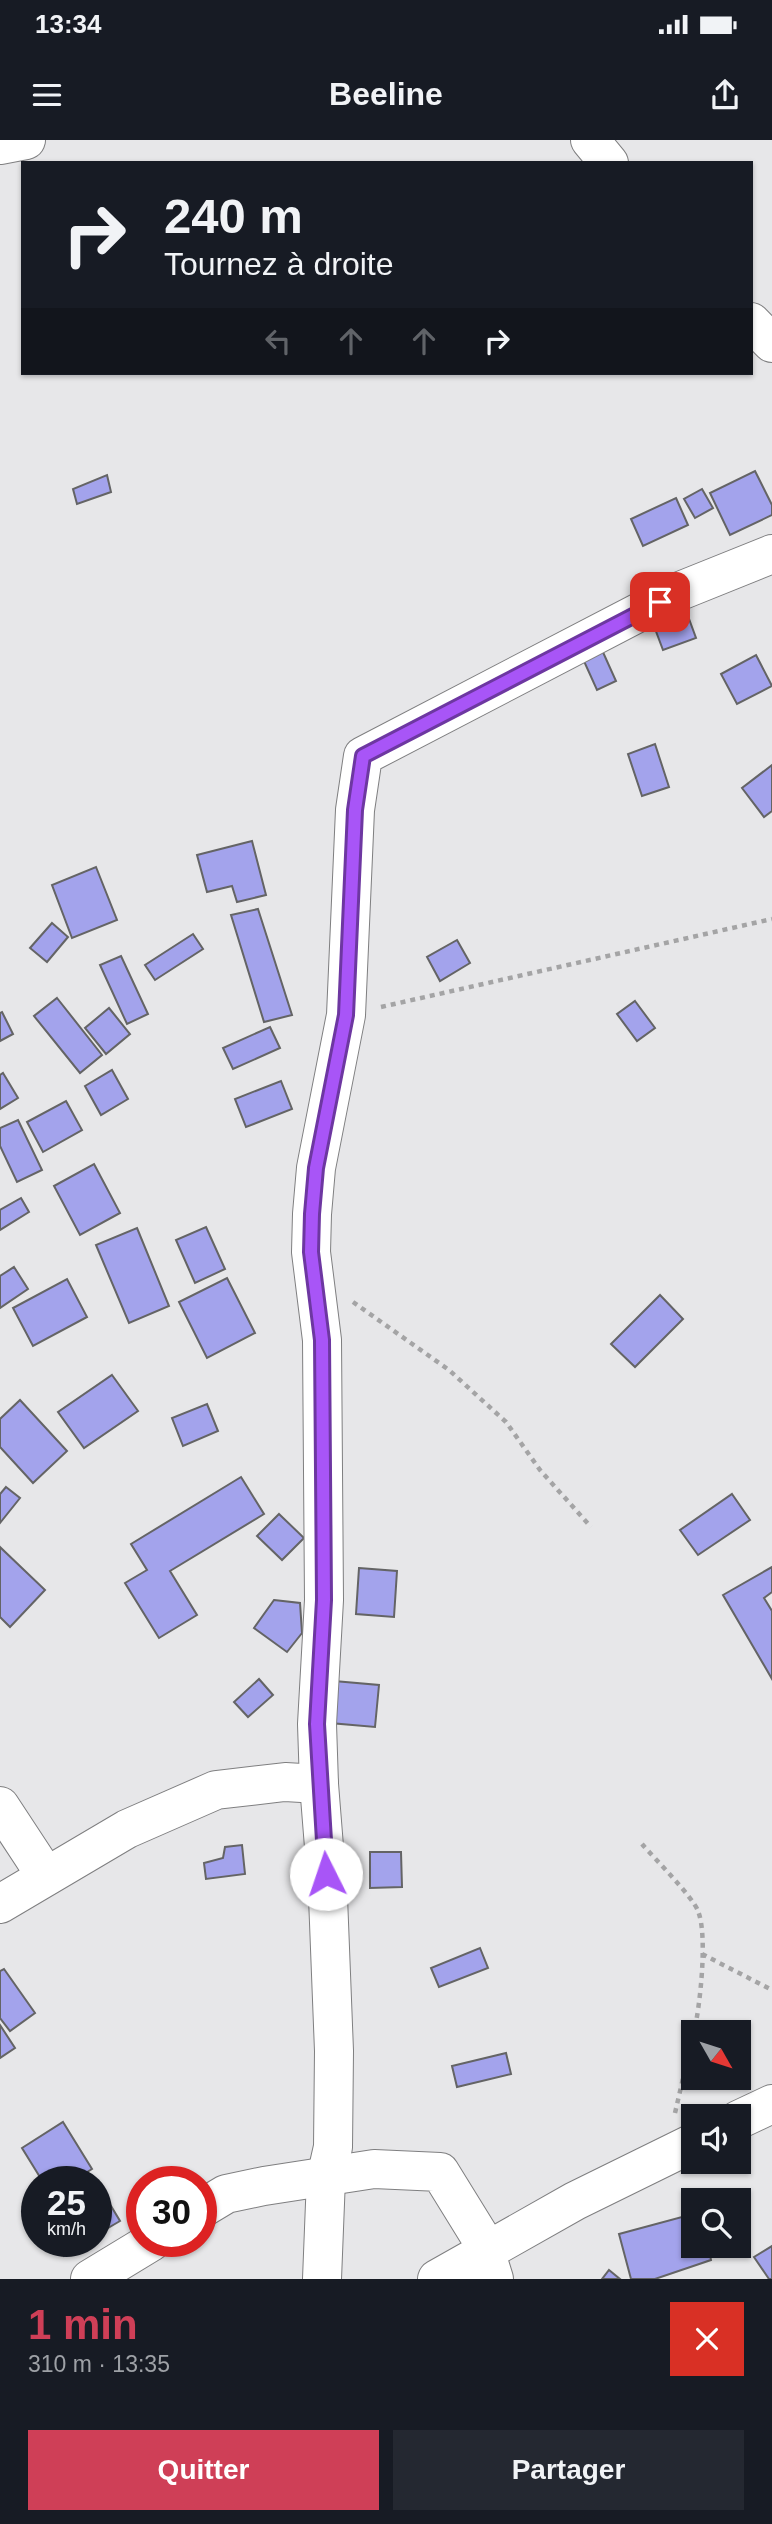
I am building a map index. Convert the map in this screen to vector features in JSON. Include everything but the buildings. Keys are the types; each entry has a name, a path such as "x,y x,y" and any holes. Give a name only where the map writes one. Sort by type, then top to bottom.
{"street":[{"path":"0,145 26,140"},
{"path":"590,140 607,161"},
{"path":"753,324 772,343"},
{"path":"322,2279 326,2179 333,2147 334,2051 328,1897 319,1784 324,1524 322,1340 311,1252 316,1168 346,1015 355,810 363,756 680,591 772,554"},
{"path":"0,1904 127,1829 216,1790 285,1782 319,1784"},
{"path":"0,1806 46,1876"},
{"path":"751,2114 772,2104"},
{"path":"437,2279 489,2264 680,2149"},
{"path":"217,2199 226,2194 374,2169 440,2172 482,2240 489,2264"},
{"path":"90,2279 126,2257"}],"path":[{"path":"346,1015 772,919"},
{"path":"315,1282 366,1310 449,1370 506,1422 540,1470 590,1527"},
{"path":"642,1844 698,1911 702,1954 697,2020"},
{"path":"702,1954 772,1990"},
{"path":"680,2149 687,2090"}],"route":[{"path":"326,1874 317,1724 324,1600 322,1340 311,1252 312,1214 316,1168 346,1015 355,810 363,756 466,705 660,602"}]}
